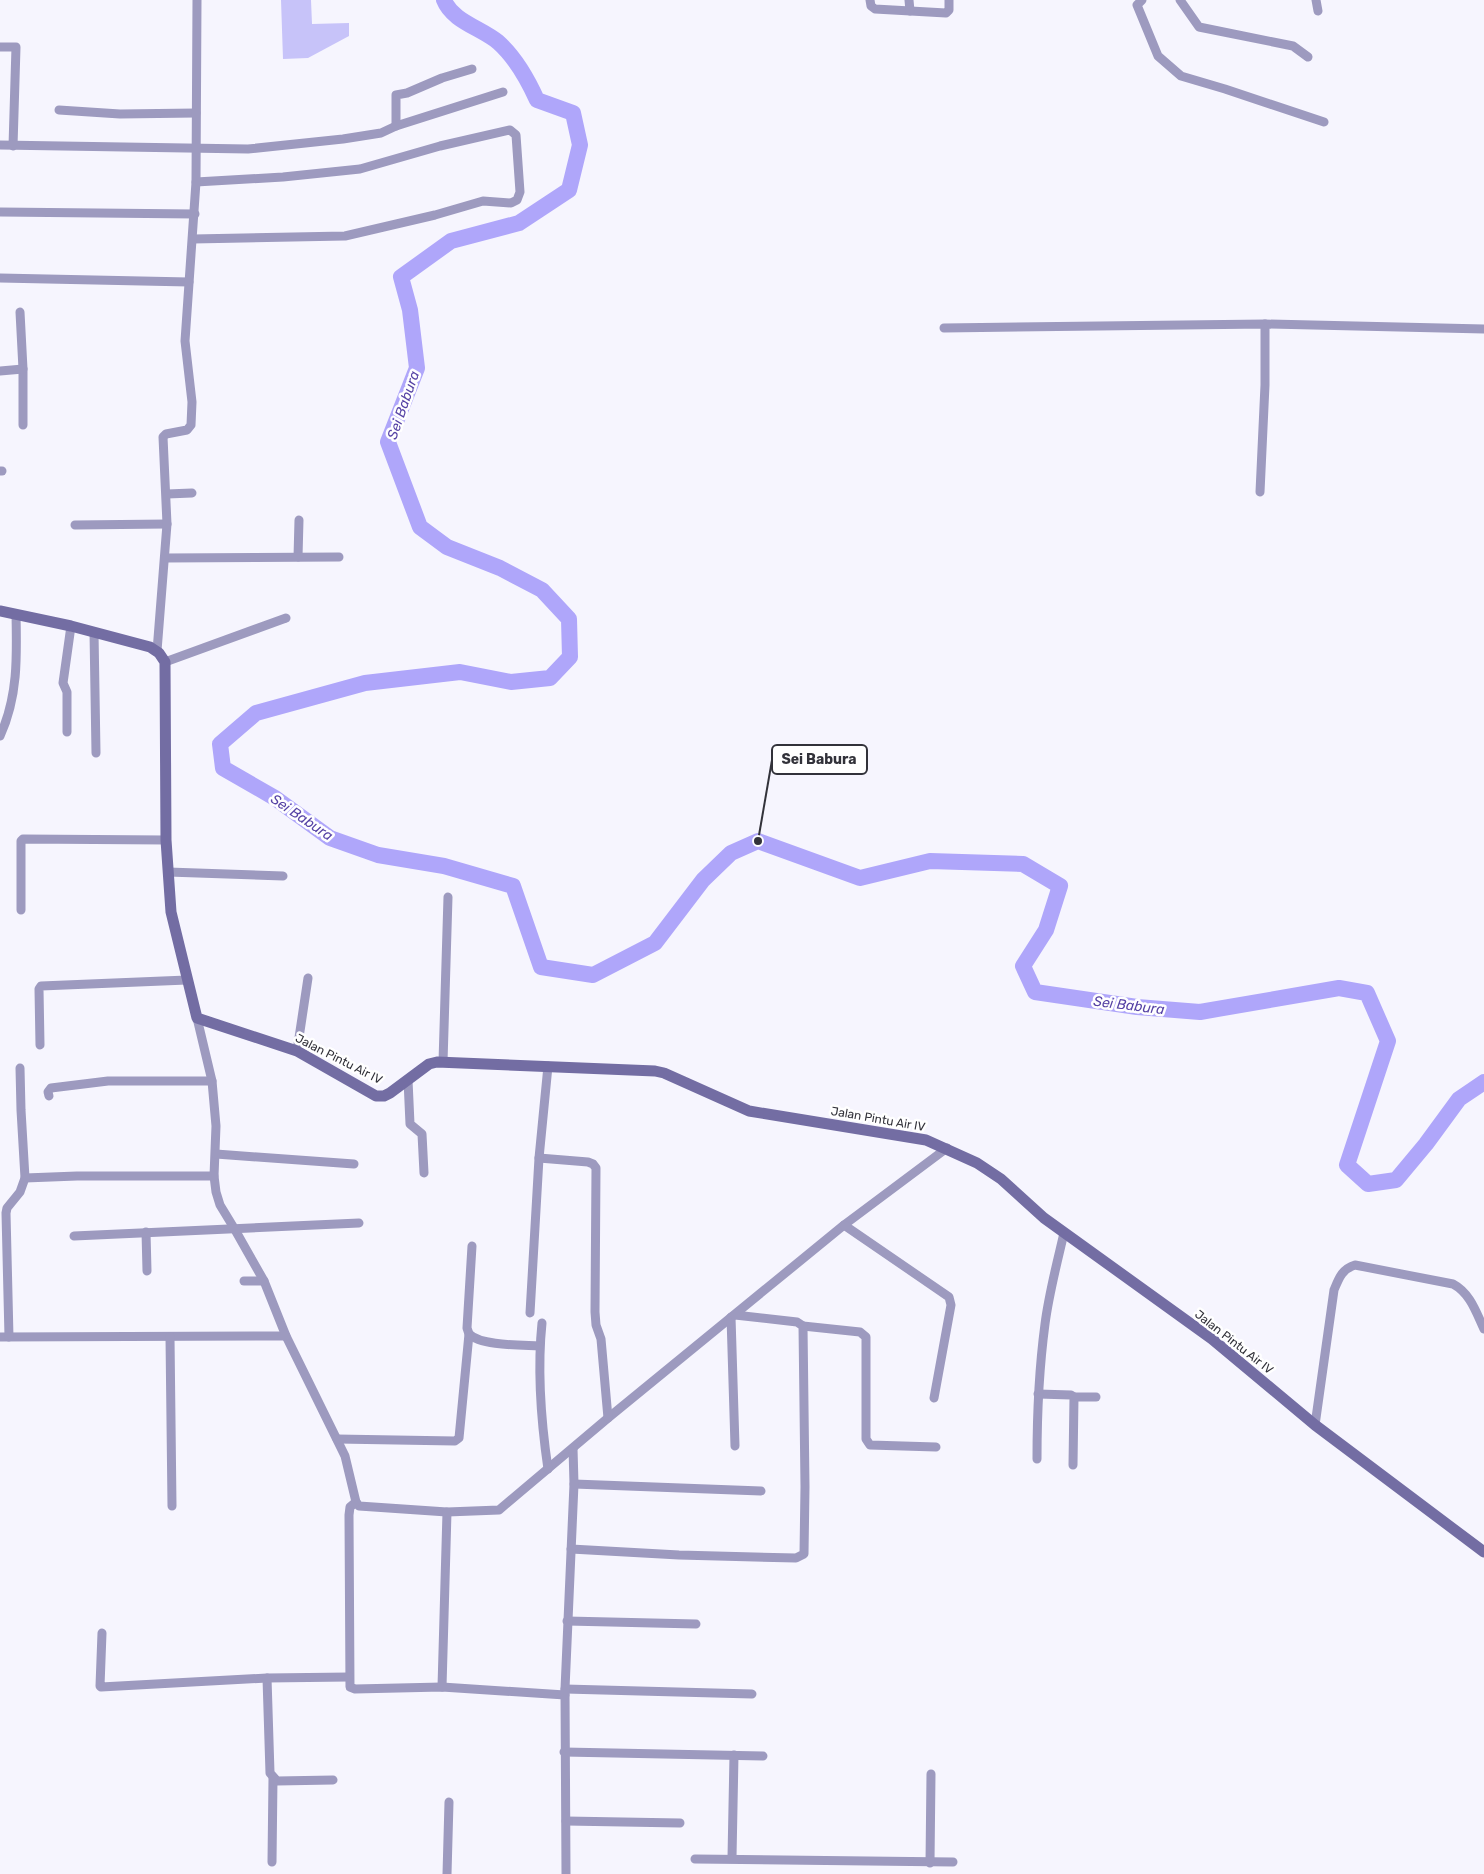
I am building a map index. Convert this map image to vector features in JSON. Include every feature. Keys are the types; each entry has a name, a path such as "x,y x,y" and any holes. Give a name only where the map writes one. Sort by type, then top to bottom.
{"main road":[{"path":"0,612 71,626 150,647 157,651 165,662 166,840 171,912 196,1018"},
{"name":"Jalan Pintu Air IV","path":"196,1018 297,1051 376,1096 384,1096 390,1093 429,1064 443,1062 655,1071 664,1073 749,1111 926,1140 947,1148 977,1163 1001,1179 1044,1218 1212,1340 1315,1425 1484,1552"}],"street":[{"path":"157,651 167,524 164,436 187,430 191,425 192,402 185,341 195,214 197,0"},
{"path":"870,0 871,6 875,9 946,13 949,10 949,0"},
{"path":"909,0 910,11"},
{"path":"1142,0 1138,5 1158,56 1181,76 1225,88 1324,122"},
{"path":"1180,0 1199,27 1292,46 1308,57"},
{"path":"1316,0 1318,11"},
{"path":"0,47 16,47 13,146"},
{"path":"396,126 396,95 407,93 442,78 472,69"},
{"path":"0,145 248,148 343,139 381,133 396,126 503,92"},
{"path":"59,110 120,114 196,112"},
{"path":"193,239 345,236 435,215 483,201 511,203 517,200 520,192 516,135 510,130 440,146 360,169 291,176 196,182"},
{"path":"0,212 195,214"},
{"path":"0,278 189,282"},
{"path":"20,312 23,425"},
{"path":"1260,492 1265,385 1265,324"},
{"path":"944,328 1265,324 1484,330"},
{"path":"0,371 23,369"},
{"path":"167,494 192,493"},
{"path":"298,557 299,520"},
{"path":"75,525 167,524"},
{"path":"165,558 339,557"},
{"path":"0,736 10,711 15,690 17,666 16,614"},
{"path":"165,662 286,618"},
{"path":"67,732 67,692 63,683 71,626"},
{"path":"94,632 96,753"},
{"path":"21,910 21,846 23,839 166,840"},
{"path":"168,872 283,876"},
{"path":"443,1062 448,897"},
{"path":"297,1051 308,978"},
{"path":"40,1045 39,989 41,986 187,980"},
{"path":"196,1018 212,1081 216,1126 214,1176 220,1205 264,1281 286,1336 346,1456 356,1502 359,1506 447,1512 499,1510 608,1418 844,1225 947,1148"},
{"path":"530,1313 539,1158 548,1066"},
{"path":"20,1068 25,1178 20,1192 7,1208 6,1213 5,1337 286,1336"},
{"path":"408,1080 410,1124 422,1134 424,1172"},
{"path":"48,1096 51,1088 98,1082 212,1081"},
{"path":"216,1154 354,1164"},
{"path":"539,1158 588,1162 596,1168 595,1312 596,1325 602,1339 608,1418"},
{"path":"25,1178 214,1176"},
{"path":"74,1236 359,1223"},
{"path":"844,1225 948,1295 951,1299 934,1398"},
{"path":"146,1232 146,1271"},
{"path":"1037,1459 1038,1394 1046,1316 1064,1233"},
{"path":"337,1439 455,1440 458,1438 469,1334 472,1246"},
{"path":"1315,1425 1334,1290 1341,1275 1348,1267 1355,1266 1453,1284 1463,1290 1484,1329"},
{"path":"244,1281 264,1281"},
{"path":"733,1316 797,1322 803,1326 860,1332 866,1337 866,1439 868,1444 936,1447"},
{"path":"733,1316 735,1446"},
{"path":"542,1323 539,1346 542,1430 548,1469"},
{"path":"571,1549 699,1556 796,1558 804,1554 803,1326"},
{"path":"469,1334 475,1339 509,1345 539,1346"},
{"path":"170,1337 172,1506"},
{"path":"1038,1394 1096,1397"},
{"path":"1073,1465 1074,1397"},
{"path":"566,1874 564,1752 567,1621 574,1484 573,1448"},
{"path":"574,1484 761,1491"},
{"path":"356,1502 350,1507 349,1515 350,1687 355,1689 442,1687 565,1692 752,1694"},
{"path":"442,1687 447,1512"},
{"path":"567,1621 696,1624"},
{"path":"102,1633 101,1687 267,1678 349,1677"},
{"path":"267,1678 269,1762 270,1773 273,1778 277,1781 333,1780"},
{"path":"564,1752 763,1756"},
{"path":"732,1858 734,1755"},
{"path":"930,1862 931,1774"},
{"path":"272,1862 273,1778"},
{"path":"447,1874 449,1802"},
{"path":"566,1820 680,1823"},
{"path":"695,1859 953,1862"}],"shaded area":[{"path":"281,0 311,0 312,24 349,23 349,36 308,58 283,59"}],"waterway":[{"name":"Sei Babura","path":"444,0 460,19 491,37 504,48 520,69 537,100 573,113 580,145 569,190 519,223 451,241 401,277 410,310 417,368 388,442 420,527 447,547 500,568 542,590 569,619 570,657 550,678 511,682 460,672 365,683 256,713 220,744 223,768 275,798 330,838 378,855 444,866 513,886 541,967 593,975 655,943 703,880 731,853 758,841 860,878 930,861 1023,864 1060,886 1046,930 1023,966 1035,992 1137,1007 1200,1012 1339,988 1367,993 1388,1041 1347,1165 1368,1184 1396,1180 1426,1144 1459,1099 1484,1082"}],"place":[{"name":"Sei Babura","path":"758,841"}]}
